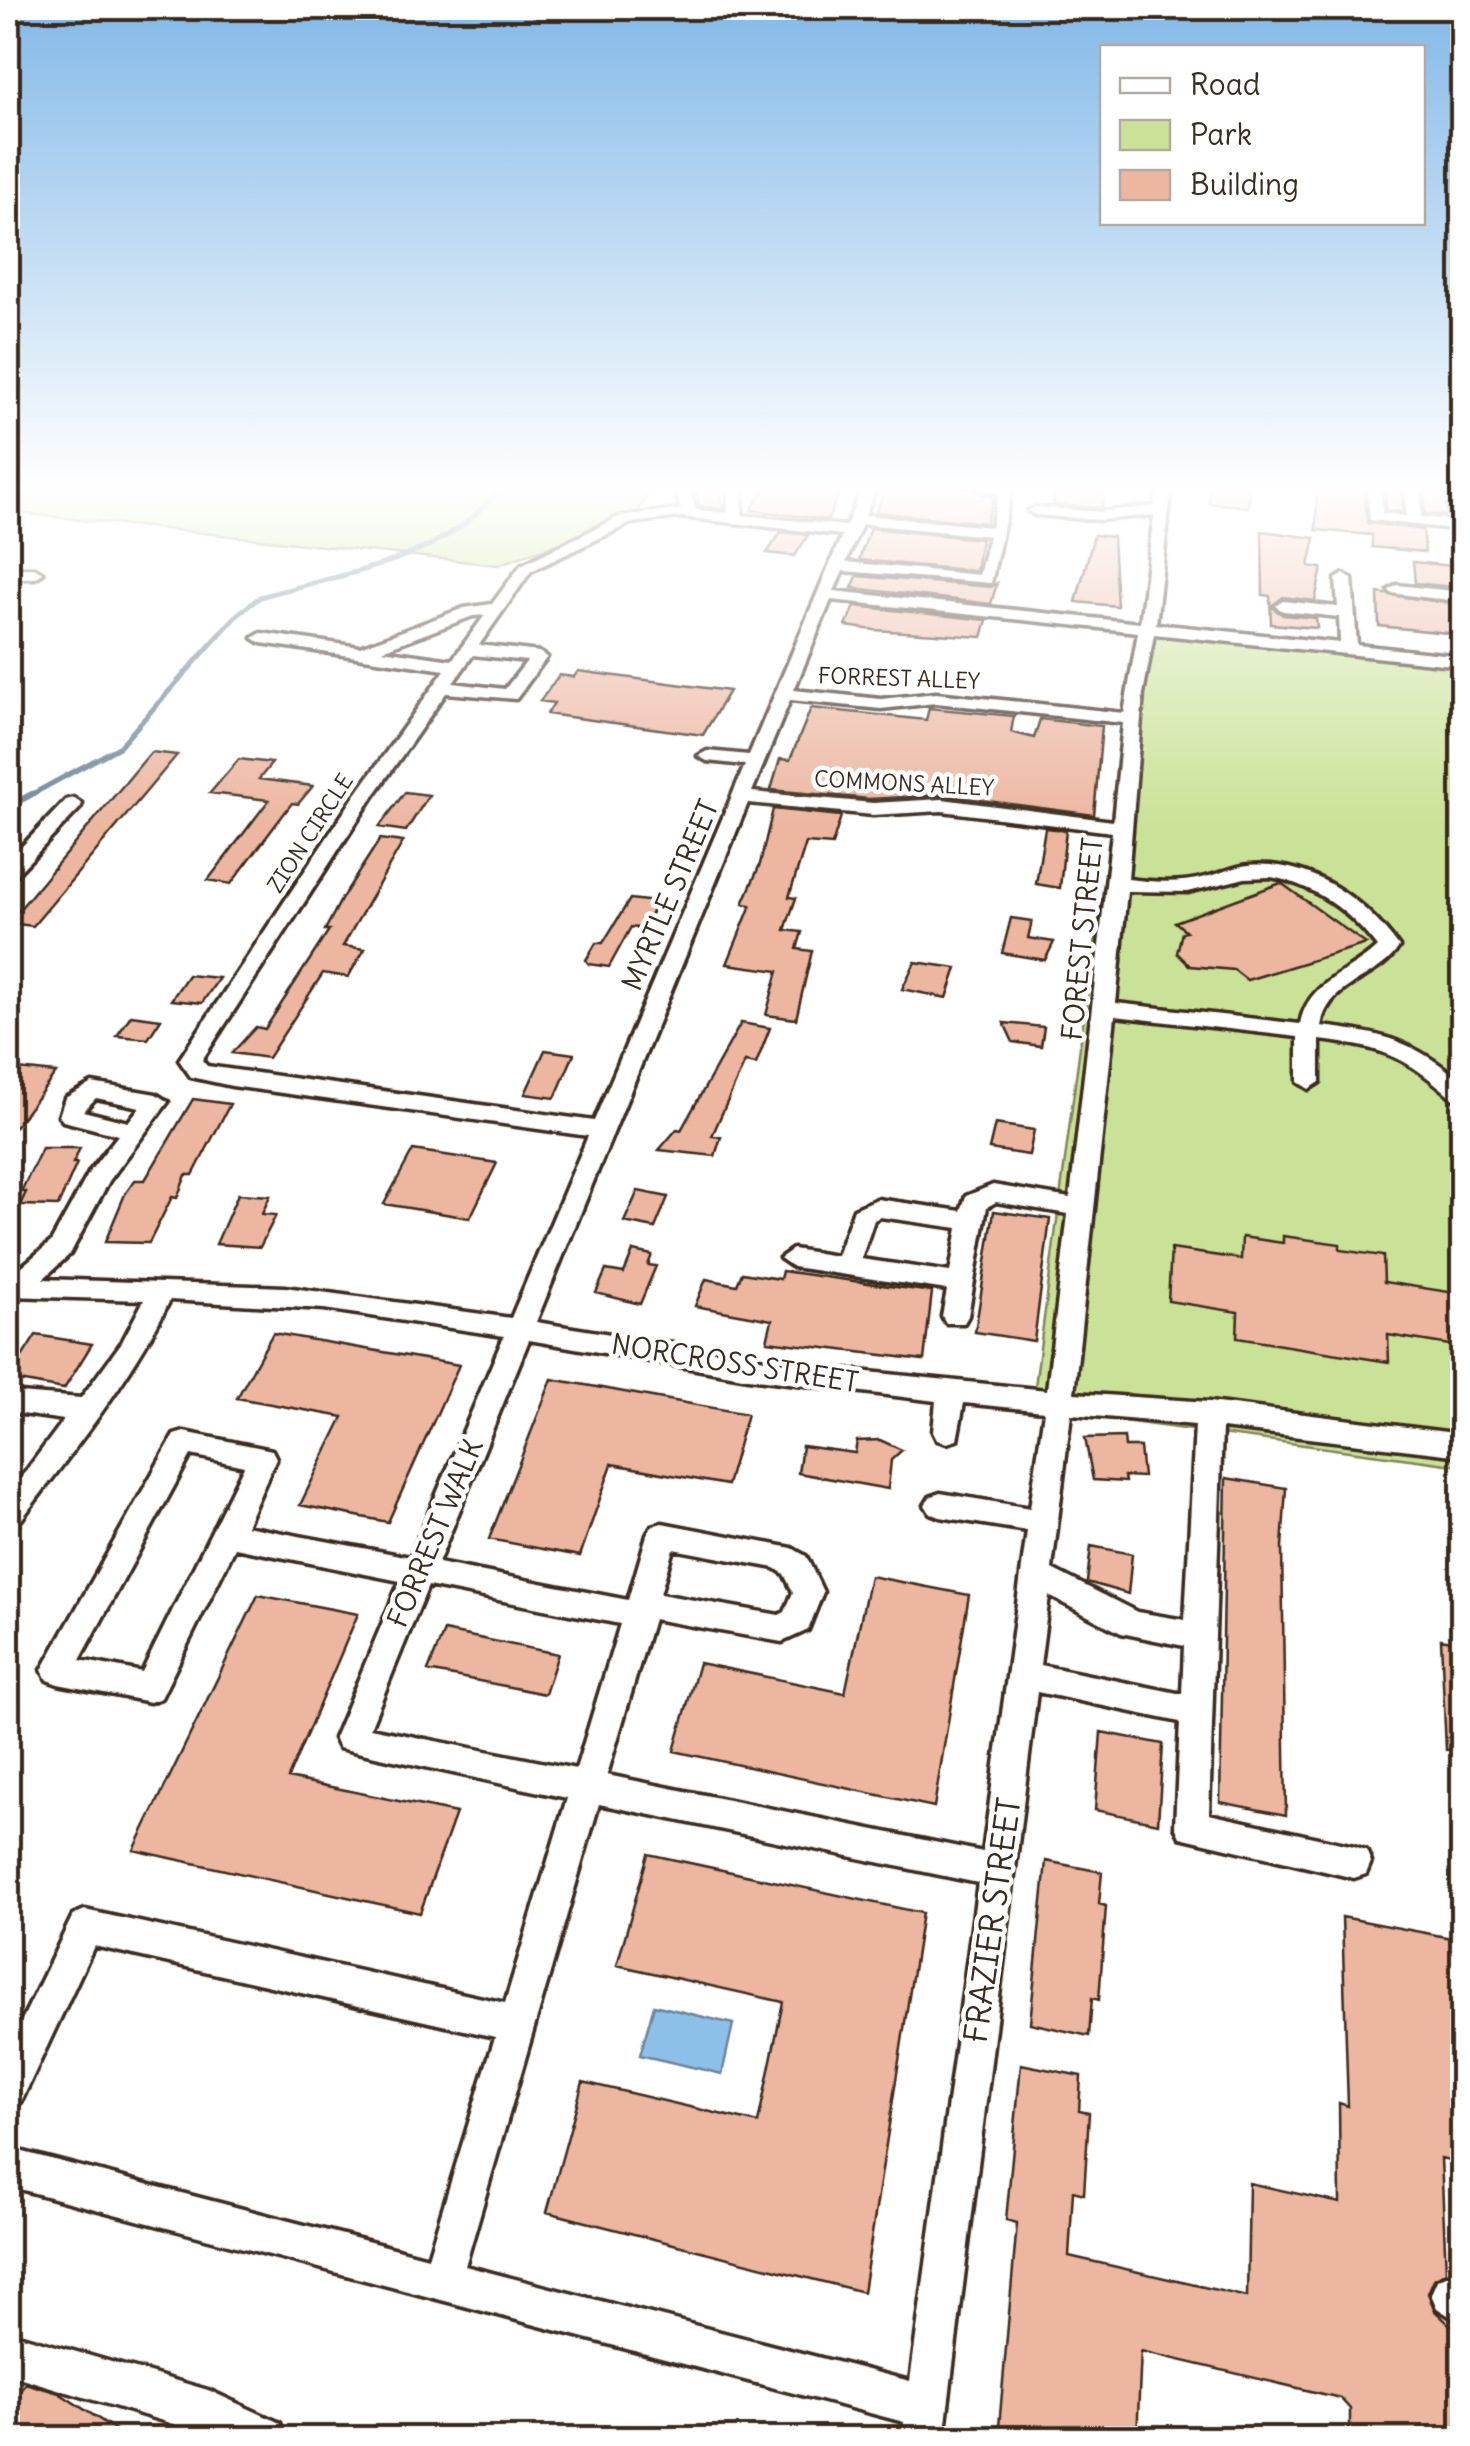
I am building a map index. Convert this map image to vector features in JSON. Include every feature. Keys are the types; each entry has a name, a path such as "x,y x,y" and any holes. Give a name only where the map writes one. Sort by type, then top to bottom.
{"street":[{"name":"ZION CIRCLE","path":"504,598 363,796 190,1060 200,1072 232,1079 602,1130"},
{"name":"MYRTLE STREET","path":"521,1328 823,598"},
{"path":"853,598 1296,647 1462,672"},
{"name":"FOREST STREET","path":"1059,1401 1106,1001 1132,718 1151,598"},
{"path":"1345,598 1349,650"},
{"path":"1283,606 1346,613"},
{"path":"362,652 470,611 496,609"},
{"path":"261,638 362,652 539,657 510,696 440,688"},
{"path":"1296,647 1462,661"},
{"name":"FORREST ALLEY","path":"783,694 881,704 936,698 1132,718"},
{"path":"707,756 755,761"},
{"name":"COMMONS ALLEY","path":"740,797 867,809 942,805 1124,828"},
{"path":"8,872 73,804"},
{"path":"1118,884 1177,888 1247,871 1300,877 1329,891 1370,922 1388,946 1383,955 1323,992 1311,1010 1307,1030 1309,1082"},
{"path":"1383,955 1408,966"},
{"path":"1348,974 1374,987"},
{"path":"1106,1001 1388,1044 1432,1065 1460,1087"},
{"path":"12,1288 62,1248 99,1176 134,1131 156,1102 92,1090 76,1099 69,1110 80,1122 134,1131"},
{"path":"954,1316 975,1202 993,1193 1082,1208"},
{"path":"846,1266 863,1214 876,1208 972,1221"},
{"path":"62,1248 80,1290"},
{"path":"792,1258 960,1283"},
{"name":"NORCROSS STREET","path":"12,1288 320,1300 521,1328 747,1368 951,1393 1209,1413 1462,1445"},
{"path":"8,1516 92,1407 148,1325 161,1292"},
{"name":"FORREST WALK","path":"521,1328 350,1738 588,1787"},
{"path":"947,1432 951,1393"},
{"name":"FRAZIER STREET","path":"925,2423 1059,1401"},
{"path":"8,1402 70,1410 92,1407"},
{"path":"1209,1413 1192,1826 1354,1862"},
{"path":"184,1442 262,1458 227,1534 150,1688 58,1670 184,1442"},
{"path":"940,1505 1044,1522"},
{"path":"227,1534 640,1610 782,1629 797,1621 808,1592 795,1565 780,1557 662,1535 640,1610 588,1787 442,2278"},
{"path":"1037,1576 1132,1624 1200,1636"},
{"path":"1024,1675 1198,1712"},
{"path":"588,1787 998,1871"},
{"path":"8,2089 85,1927 517,2024"},
{"path":"8,2167 442,2278 925,2423"},
{"path":"8,2353 208,2411 265,2438"}],"green space":[{"path":"1156,631 1462,665 1462,1466 1032,1409 1092,956"}],"water":[{"path":"654,2005 733,2024 722,2074 640,2055"}],"building":[{"path":"940,598 993,598 991,604"},
{"path":"1077,598 1117,598 1117,606 1076,602"},
{"path":"1270,598 1282,598 1271,607 1283,615 1316,618 1317,628 1271,624"},
{"path":"1378,598 1462,605 1462,617 1456,617 1458,634 1379,626"},
{"path":"855,606 987,620 982,637 846,626"},
{"path":"578,671 729,691 703,735 547,714 554,703 540,701 559,675 574,677"},
{"path":"811,708 926,720 929,708 1014,716 1011,732 1034,738 1040,719 1102,726 1094,815 942,795 869,799 771,790 780,759 790,760"},
{"path":"151,752 177,755 33,926 8,923"},
{"path":"239,759 272,763 259,779 313,786 298,804 292,803 231,884 208,880 269,800 210,793"},
{"path":"405,792 429,795 406,831 379,827"},
{"path":"773,809 841,816 832,845 806,843 789,897 796,898 785,930 802,932 797,949 812,951 796,1019 766,1015 778,971 727,964 751,905 743,904 760,864"},
{"path":"1045,828 1066,830 1060,888 1036,884"},
{"path":"380,839 403,842 343,946 365,949 348,977 323,973 268,1058 232,1053 256,1027 265,1029 329,930 325,930 342,898"},
{"path":"1281,883 1366,944 1247,980 1234,970 1190,966 1177,953 1182,932 1186,931 1175,922"},
{"path":"630,899 656,902 645,929 631,927 609,967 589,964 586,960 596,943 603,943"},
{"path":"1011,918 1032,921 1028,938 1054,942 1045,960 1002,953"},
{"path":"915,962 957,968 947,998 902,989"},
{"path":"188,975 219,978 202,1003 171,1000"},
{"path":"131,1015 161,1019 148,1039 117,1036"},
{"path":"741,1023 770,1028 756,1064 745,1062 712,1136 721,1137 715,1156 659,1150 677,1129 681,1130"},
{"path":"1004,1023 1044,1027 1041,1046 1013,1042"},
{"path":"545,1050 574,1054 555,1098 525,1094"},
{"path":"8,1068 56,1073 8,1136"},
{"path":"193,1099 230,1104 193,1175 186,1175 177,1198 172,1197 149,1243 105,1242 125,1194 135,1180 145,1180"},
{"path":"995,1124 1034,1130 1029,1155 989,1149"},
{"path":"42,1148 80,1148 73,1163 77,1163 58,1206 20,1205 26,1192 21,1192"},
{"path":"413,1150 497,1163 470,1218 384,1204"},
{"path":"638,1191 668,1197 655,1228 624,1222"},
{"path":"238,1194 270,1196 262,1214 276,1215 260,1247 216,1244"},
{"path":"994,1211 1050,1219 1034,1341 975,1332"},
{"path":"1283,1236 1340,1244 1340,1250 1383,1256 1384,1282 1462,1294 1462,1347 1388,1335 1389,1362 1237,1338 1238,1312 1168,1301 1171,1249 1241,1259 1242,1237 1283,1243"},
{"path":"633,1251 652,1255 648,1265 656,1266 640,1304 596,1293 606,1270 624,1273"},
{"path":"782,1271 932,1292 924,1360 767,1341 772,1320 695,1306 706,1279 737,1285 742,1273 780,1279"},
{"path":"273,1333 459,1365 388,1522 300,1505 343,1417 237,1398"},
{"path":"36,1335 92,1344 64,1389 8,1379"},
{"path":"552,1379 747,1414 727,1485 612,1464 580,1556 489,1539"},
{"path":"1124,1437 1125,1447 1140,1447 1143,1477 1124,1476 1125,1482 1093,1480 1085,1438"},
{"path":"880,1440 902,1450 891,1460 888,1489 798,1473 802,1446 855,1453 857,1441"},
{"path":"1226,1478 1286,1488 1282,1547 1286,1815 1220,1802"},
{"path":"1091,1546 1132,1554 1128,1594 1087,1582"},
{"path":"870,1576 969,1595 934,1807 674,1751 699,1663 845,1693"},
{"path":"258,1595 358,1614 288,1778 456,1813 420,1913 134,1850"},
{"path":"444,1631 558,1654 545,1694 428,1671"},
{"path":"1441,1639 1462,1643 1462,1749 1446,1750"},
{"path":"1101,1732 1163,1744 1158,1823 1095,1810"},
{"path":"648,1854 922,1913 863,2292 547,2212 583,2082 758,2123 783,2002 617,1965"},
{"path":"1046,1861 1102,1872 1099,1904 1106,1906 1099,2000 1092,1998 1089,2036 1030,2023"},
{"path":"1342,1917 1462,1940 1462,2163 1441,2158 1446,2272 1434,2279 1428,2293 1435,2311 1449,2324 1462,2328 1462,2438 1350,2438 1350,2409 1340,2398 1141,2351 1137,2438 998,2438 1017,2223 1006,2220 1021,2064 1081,2076 1079,2111 1089,2113 1084,2194 1073,2191 1069,2256 1247,2297 1249,2183 1340,2203 1339,2103 1348,2106"},
{"path":"25,2383 59,2393 128,2438 8,2438 8,2408"}],"waterway":[{"path":"27,797 119,747 238,614 259,598"},
{"path":"8,807 32,794"}]}
